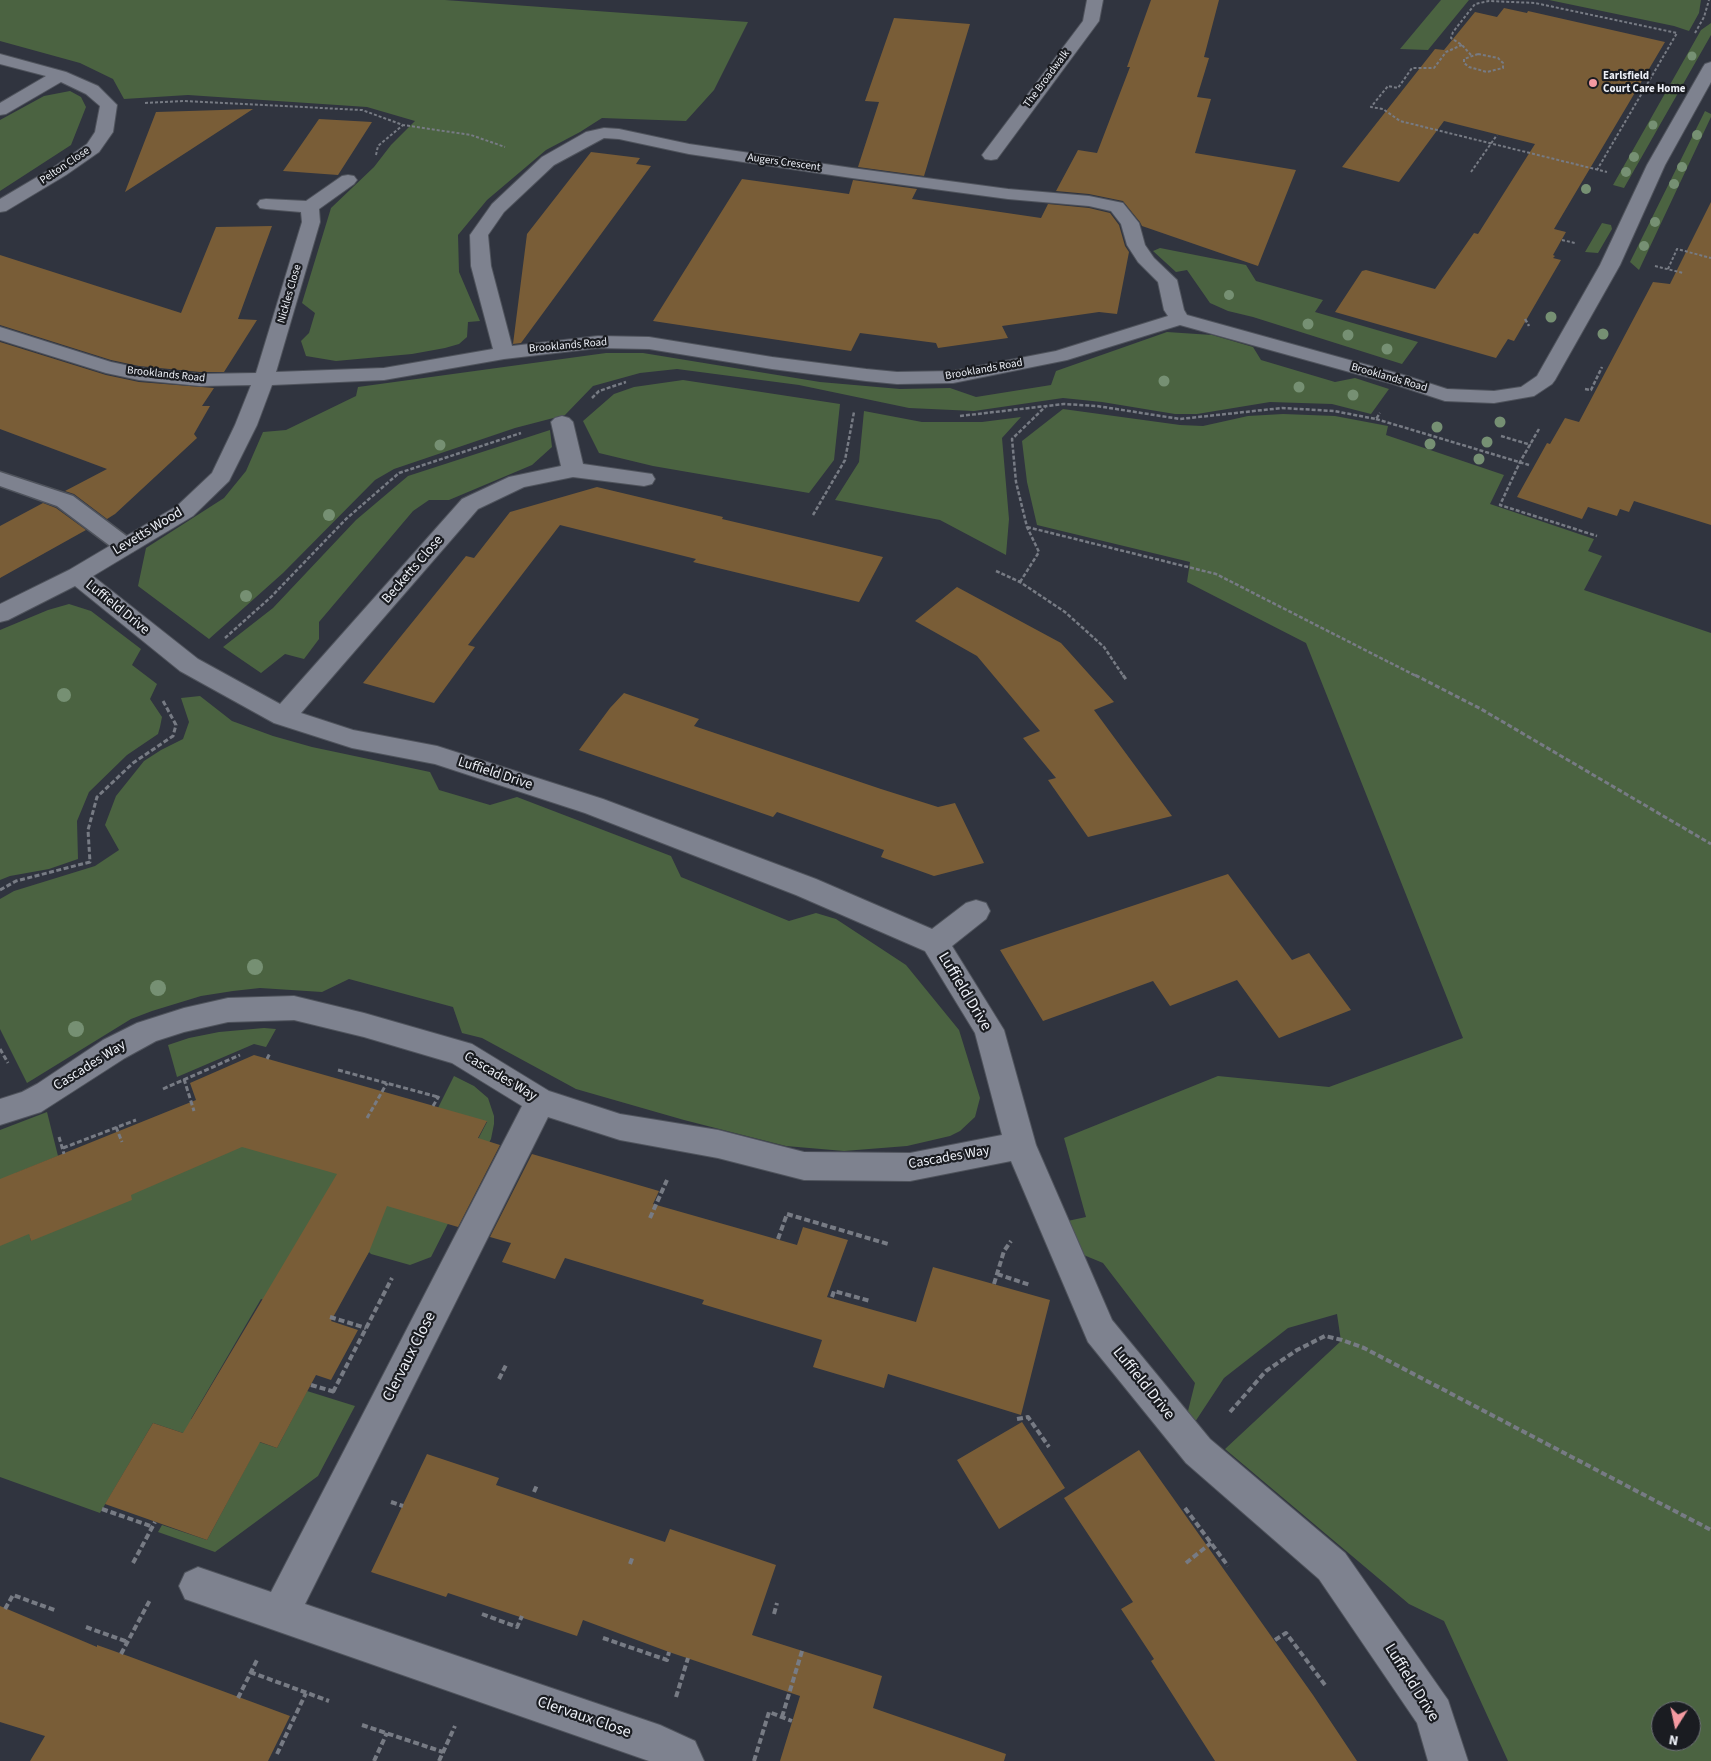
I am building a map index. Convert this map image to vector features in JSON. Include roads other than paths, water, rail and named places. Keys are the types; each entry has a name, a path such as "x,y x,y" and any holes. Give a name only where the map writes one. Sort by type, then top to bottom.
{"street":[{"name":"The Broadwalk","path":"991,155 1091,21 1095,0"},
{"path":"0,59 60,76"},
{"name":"Brooklands Road","path":"0,333 106,367 139,374 200,380 264,380 384,374 504,353 598,342 649,343 838,372 897,378 953,377 1060,356 1180,319 1445,394 1494,397 1527,392 1545,380 1610,265 1656,165 1711,67"},
{"path":"0,110 60,76"},
{"name":"Pelton Close","path":"0,208 93,148 104,132 109,105 92,90 60,76"},
{"name":"Augers Crescent","path":"504,353 481,266 479,236 498,208 548,161 592,136 604,133 619,134 698,150 1008,194 1089,201 1117,207 1130,223 1136,245 1147,262 1167,280 1174,310 1180,319"},
{"path":"266,204 310,207 348,180"},
{"name":"Nickles Close","path":"264,380 311,222 310,207"},
{"name":"Levetts Wood","path":"0,614 76,575 185,511 221,476 246,425 264,380"},
{"path":"562,422 573,470"},
{"name":"Becketts Close","path":"283,717 470,504 518,482 573,470 644,479"},
{"name":"Luffield Drive","path":"76,575 189,665 283,717 352,739 437,754 594,806 806,887 935,944 989,1030 1020,1145 1100,1331 1198,1451 1332,1566 1434,1714 1448,1761"},
{"name":"Luffield Drive","path":"935,944 976,911"},
{"name":"Cascades Way","path":"0,1112 30,1103 114,1049 147,1032 184,1020 228,1010 294,1008 364,1025 461,1053 540,1101 620,1127 718,1144 804,1166 910,1167 1020,1145"},
{"name":"Clervaux Close","path":"280,1614 540,1101"},
{"name":"Clervaux Close","path":"198,1586 660,1745 681,1755 684,1761"}],"lane":[{"path":"0,479 65,501 125,546"}],"place":[{"name":"Earlsfield Court Care Home","path":"1593,83"}]}
